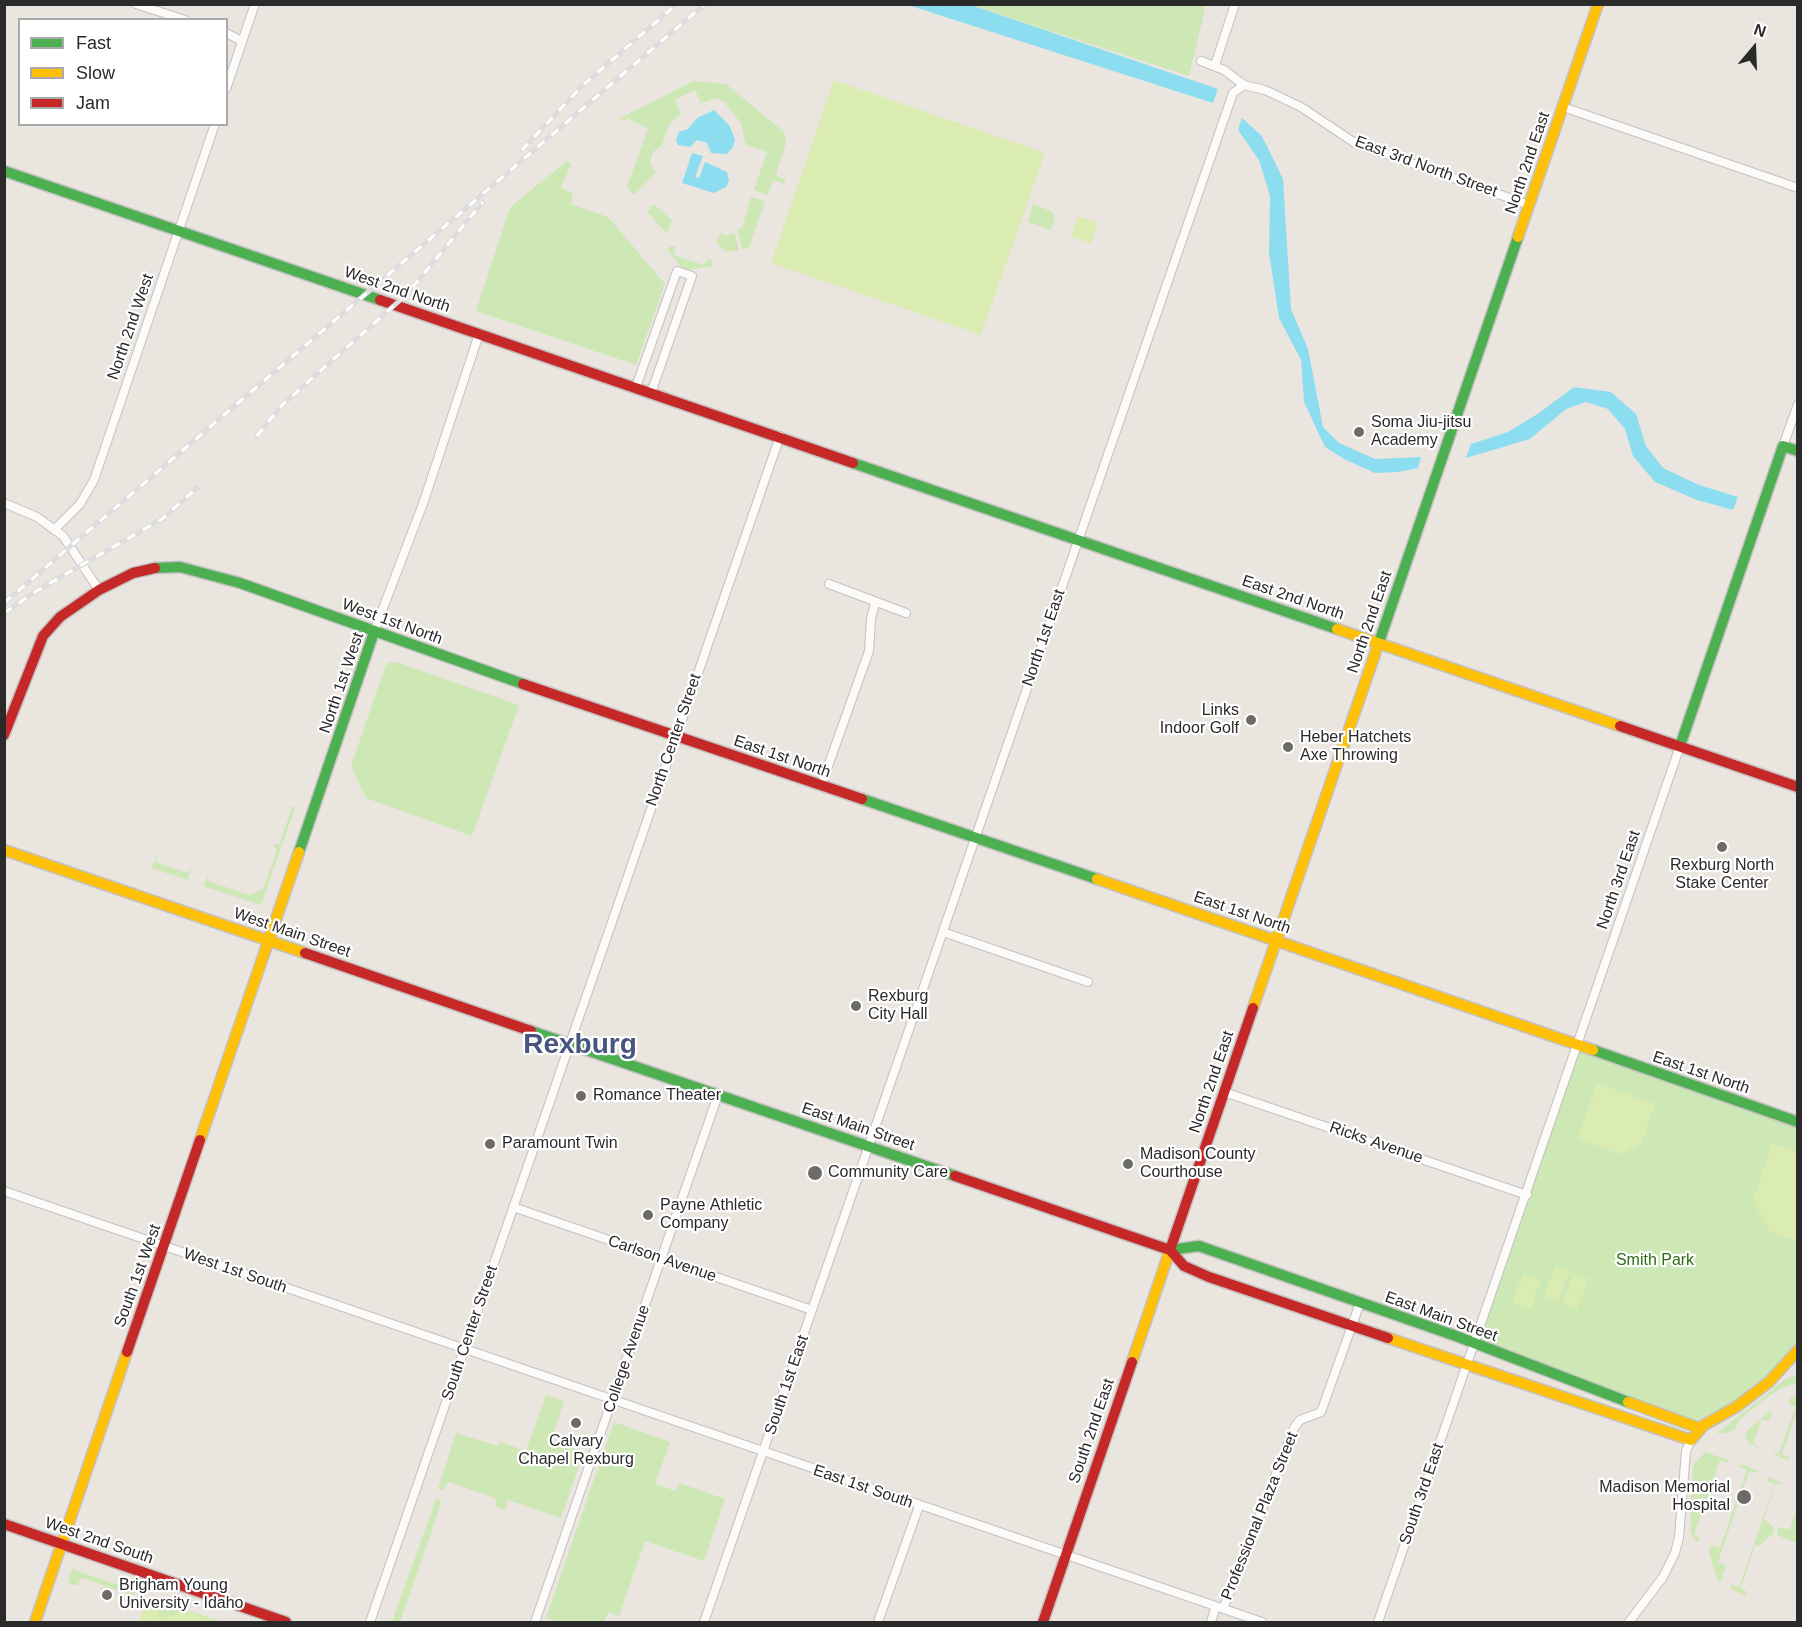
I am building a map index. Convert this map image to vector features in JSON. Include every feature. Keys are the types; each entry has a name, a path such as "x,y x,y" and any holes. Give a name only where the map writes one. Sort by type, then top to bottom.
{"street":[{"path":"136,4 179,18"},
{"path":"228,83 255,4"},
{"path":"1201,62 1215,65 1235,4"},
{"name":"North 2nd East","path":"1170,1250 1598,4"},
{"path":"228,34 242,41"},
{"name":"East 3rd North Street","path":"1215,65 1244,85 1277,95 1355,143 1529,205"},
{"name":"North 1st East","path":"870,1147 1233,93 1244,85"},
{"path":"1563,107 1797,188"},
{"name":"North 2nd West","path":"55,529 80,504 93,480 214,126"},
{"name":"West 2nd North","path":"4,171 780,436"},
{"path":"636,387 677,271 692,276 651,393"},
{"name":"North 1st West","path":"269,941 374,632 427,493 479,334"},
{"name":"North 3rd East","path":"1467,1365 1797,404"},
{"name":"East 2nd North","path":"780,436 1797,787"},
{"name":"North Center Street","path":"569,1044 780,436"},
{"path":"1783,446 1797,451"},
{"path":"4,503 37,517 55,529 72,545 99,590"},
{"name":"West 1st North","path":"4,735 31,662 51,625 72,607 99,590 143,570 180,567 240,583 675,736"},
{"path":"829,584 906,613"},
{"path":"821,786 869,651 870,619 875,603"},
{"name":"East 1st North","path":"675,736 1797,1122"},
{"name":"West Main Street","path":"4,850 569,1044"},
{"path":"943,932 1088,982"},
{"name":"South 1st West","path":"35,1623 269,941"},
{"name":"East Main Street","path":"569,1044 1170,1250 1199,1246 1456,1336 1699,1428"},
{"name":"South Center Street","path":"370,1623 569,1044"},
{"name":"Ricks Avenue","path":"1224,1092 1527,1195"},
{"name":"College Avenue","path":"535,1623 718,1095"},
{"name":"South 1st East","path":"704,1623 870,1147"},
{"name":"West 1st South","path":"4,1191 466,1349"},
{"name":"Carlson Avenue","path":"513,1207 812,1310"},
{"name":"East Main Street","path":"1170,1250 1184,1266 1209,1276 1352,1327 1691,1440"},
{"name":"South 2nd East","path":"1043,1623 1170,1250"},
{"name":"Professional Plaza Street","path":"1211,1623 1220,1607 1294,1428 1300,1420 1321,1412 1360,1303"},
{"name":"East 1st South","path":"466,1349 1262,1623"},
{"path":"1631,1622 1663,1577 1675,1553 1679,1537 1686,1451 1691,1440 1699,1428 1770,1383 1797,1350"},
{"name":"South 3rd East","path":"1378,1623 1467,1365"},
{"path":"878,1623 919,1506"},
{"name":"West 2nd South","path":"4,1524 286,1623"}],"green space":[{"path":"971,5 1206,5 1189,76"},
{"path":"834,80 1045,153 981,335 771,263"},
{"path":"693,81 726,84 784,132 786,143 776,175 786,180 784,184 773,180 768,195 754,190 767,152 746,145 741,123 724,102 716,98 701,103 695,90 675,100 681,114 669,124 662,145 653,152 650,163 656,173 634,195 627,187 648,129 628,118 626,121 619,119"},
{"path":"567,161 571,164 561,188 573,193 571,204 608,217 665,284 636,365 476,311 508,213 514,204"},
{"path":"751,197 765,201 749,248 743,249 737,231 742,228"},
{"path":"654,204 672,220 668,231 665,232 647,211"},
{"path":"1033,204 1051,211 1055,218 1051,230 1028,222"},
{"path":"1078,216 1098,223 1091,244 1071,236"},
{"path":"734,232 739,250 726,252 716,243 720,233 727,236"},
{"path":"671,246 676,247 673,255 704,265 708,258 712,260 713,266 688,270 682,268 667,249"},
{"path":"396,662 519,705 472,836 366,798 351,766 385,667 388,663"},
{"path":"285,806 295,808 261,905 203,886 209,874 208,881 249,895 263,889 277,851 273,844 279,845 291,810"},
{"path":"157,855 156,862 187,873 191,867 188,880 151,868"},
{"name":"Smith Park","path":"1578,1046 1797,1122 1797,1350 1769,1382 1697,1425 1474,1344"},
{"path":"1597,1083 1655,1104 1641,1144 1620,1154 1577,1139"},
{"path":"1772,1143 1797,1151 1797,1241 1769,1231 1753,1200"},
{"path":"1555,1266 1569,1272 1558,1302 1544,1297"},
{"path":"1574,1273 1589,1279 1577,1310 1563,1304"},
{"path":"1523,1274 1541,1280 1530,1309 1512,1302"},
{"path":"1797,1376 1797,1383 1782,1388 1766,1398 1739,1420 1734,1430 1723,1434 1717,1433 1787,1378"},
{"path":"546,1395 564,1401 551,1440 584,1452 561,1518 508,1500 505,1510 495,1506 497,1499 449,1482 443,1490 438,1489 456,1433 498,1446 500,1442 526,1451"},
{"path":"1791,1397 1797,1397 1797,1411 1782,1454 1789,1457 1789,1461 1772,1453 1779,1453 1796,1407 1788,1403"},
{"path":"1770,1411 1773,1412 1769,1421 1762,1419 1753,1443 1760,1449 1749,1443 1745,1437 1747,1431"},
{"path":"614,1422 670,1442 655,1484 676,1491 679,1483 725,1499 704,1561 645,1541 619,1616 608,1612 604,1622 559,1622 546,1618"},
{"path":"1705,1452 1729,1460 1728,1462 1720,1460 1694,1535 1701,1538 1697,1542 1691,1534 1691,1489 1694,1464"},
{"path":"1740,1464 1758,1470 1757,1473 1749,1471 1718,1562 1726,1566 1720,1582 1717,1580 1709,1552 1711,1545 1720,1548 1747,1470 1739,1467"},
{"path":"1769,1477 1784,1484 1776,1484 1764,1520 1774,1527 1773,1535 1769,1536 1760,1546 1755,1545 1741,1588 1747,1592 1745,1596 1730,1588 1731,1585 1739,1587 1775,1484 1767,1481"},
{"path":"436,1499 440,1500 441,1504 400,1622 392,1622"},
{"path":"1797,1508 1797,1543 1777,1535 1778,1528 1790,1529"},
{"path":"72,1569 135,1591 135,1594 131,1595 82,1578 77,1585 72,1585 68,1581"},
{"path":"148,1596 162,1600 157,1618 188,1612 218,1622 139,1622"},
{"path":"162,1602 222,1622 156,1619"}],"water":[{"path":"908,5 971,5 1218,89 1213,103"},
{"path":"714,110 729,125 735,139 733,147 727,154 711,153 707,143 697,140 690,147 678,145 676,140 679,132 688,129 697,118"},
{"path":"1242,118 1262,136 1283,179 1291,309 1308,349 1323,427 1339,443 1375,459 1421,457 1418,468 1375,473 1344,459 1325,447 1304,402 1301,360 1279,318 1269,253 1270,196 1259,160 1238,130"},
{"path":"692,153 703,156 695,177 699,178 705,162 727,172 729,180 726,187 714,193 682,183"},
{"path":"1574,387 1611,392 1636,414 1646,446 1663,468 1699,485 1738,497 1733,510 1697,500 1655,482 1633,456 1625,429 1608,409 1586,402 1566,409 1530,439 1466,458 1471,444 1508,432"}],"railway":[{"path":"522,150 583,85 677,4"},
{"path":"4,603 705,4"},
{"path":"257,436 283,404 407,294 483,202"},
{"path":"4,613 38,590 162,519 197,488"}],"traffic: fast":[{"path":"4,171 380,300"},
{"path":"1377,648 1518,237"},
{"path":"1680,746 1783,446 1798,451"},
{"path":"853,463 1337,629"},
{"path":"155,568 180,567 240,583 523,684"},
{"path":"299,852 374,632"},
{"path":"862,799 1097,879"},
{"path":"531,1031 955,1176"},
{"path":"1593,1050 1798,1122"},
{"path":"1170,1250 1199,1246 1456,1336 1628,1402"}],"traffic: slow":[{"path":"1518,237 1598,4"},
{"path":"1337,629 1620,726"},
{"path":"1253,1008 1377,648"},
{"path":"4,850 305,953"},
{"path":"200,1140 299,852"},
{"path":"1097,879 1593,1050"},
{"path":"1132,1362 1170,1250"},
{"path":"1388,1338 1691,1440 1704,1425 1736,1407 1769,1382 1798,1350"},
{"path":"35,1622 127,1352"},
{"path":"1628,1402 1699,1428"}],"traffic: jam":[{"path":"380,300 853,463"},
{"path":"4,735 43,636 60,617 99,590 133,573 155,568"},
{"path":"523,684 862,799"},
{"path":"1620,726 1798,787"},
{"path":"305,953 531,1031"},
{"path":"955,1176 1170,1250 1253,1008"},
{"path":"127,1352 200,1140"},
{"path":"1170,1250 1184,1266 1209,1277 1388,1338"},
{"path":"1043,1622 1132,1362"},
{"path":"4,1524 286,1622"}],"place":[{"name":"Soma Jiu-jitsu Academy","path":"1359,432"},
{"name":"Links Indoor Golf","path":"1251,720"},
{"name":"Heber Hatchets Axe Throwing","path":"1288,747"},
{"name":"Rexburg North Stake Center","path":"1722,847"},
{"name":"Rexburg City Hall","path":"856,1006"},
{"name":"Romance Theater","path":"581,1096"},
{"name":"Paramount Twin","path":"490,1144"},
{"name":"Madison County Courthouse","path":"1128,1164"},
{"name":"Community Care","path":"815,1173"},
{"name":"Payne Athletic Company","path":"648,1215"},
{"name":"Calvary Chapel Rexburg","path":"576,1423"},
{"name":"Madison Memorial Hospital","path":"1744,1497"},
{"name":"Brigham Young University - Idaho","path":"107,1595"}],"district":[{"name":"Rexburg","path":"580,1045"}]}
